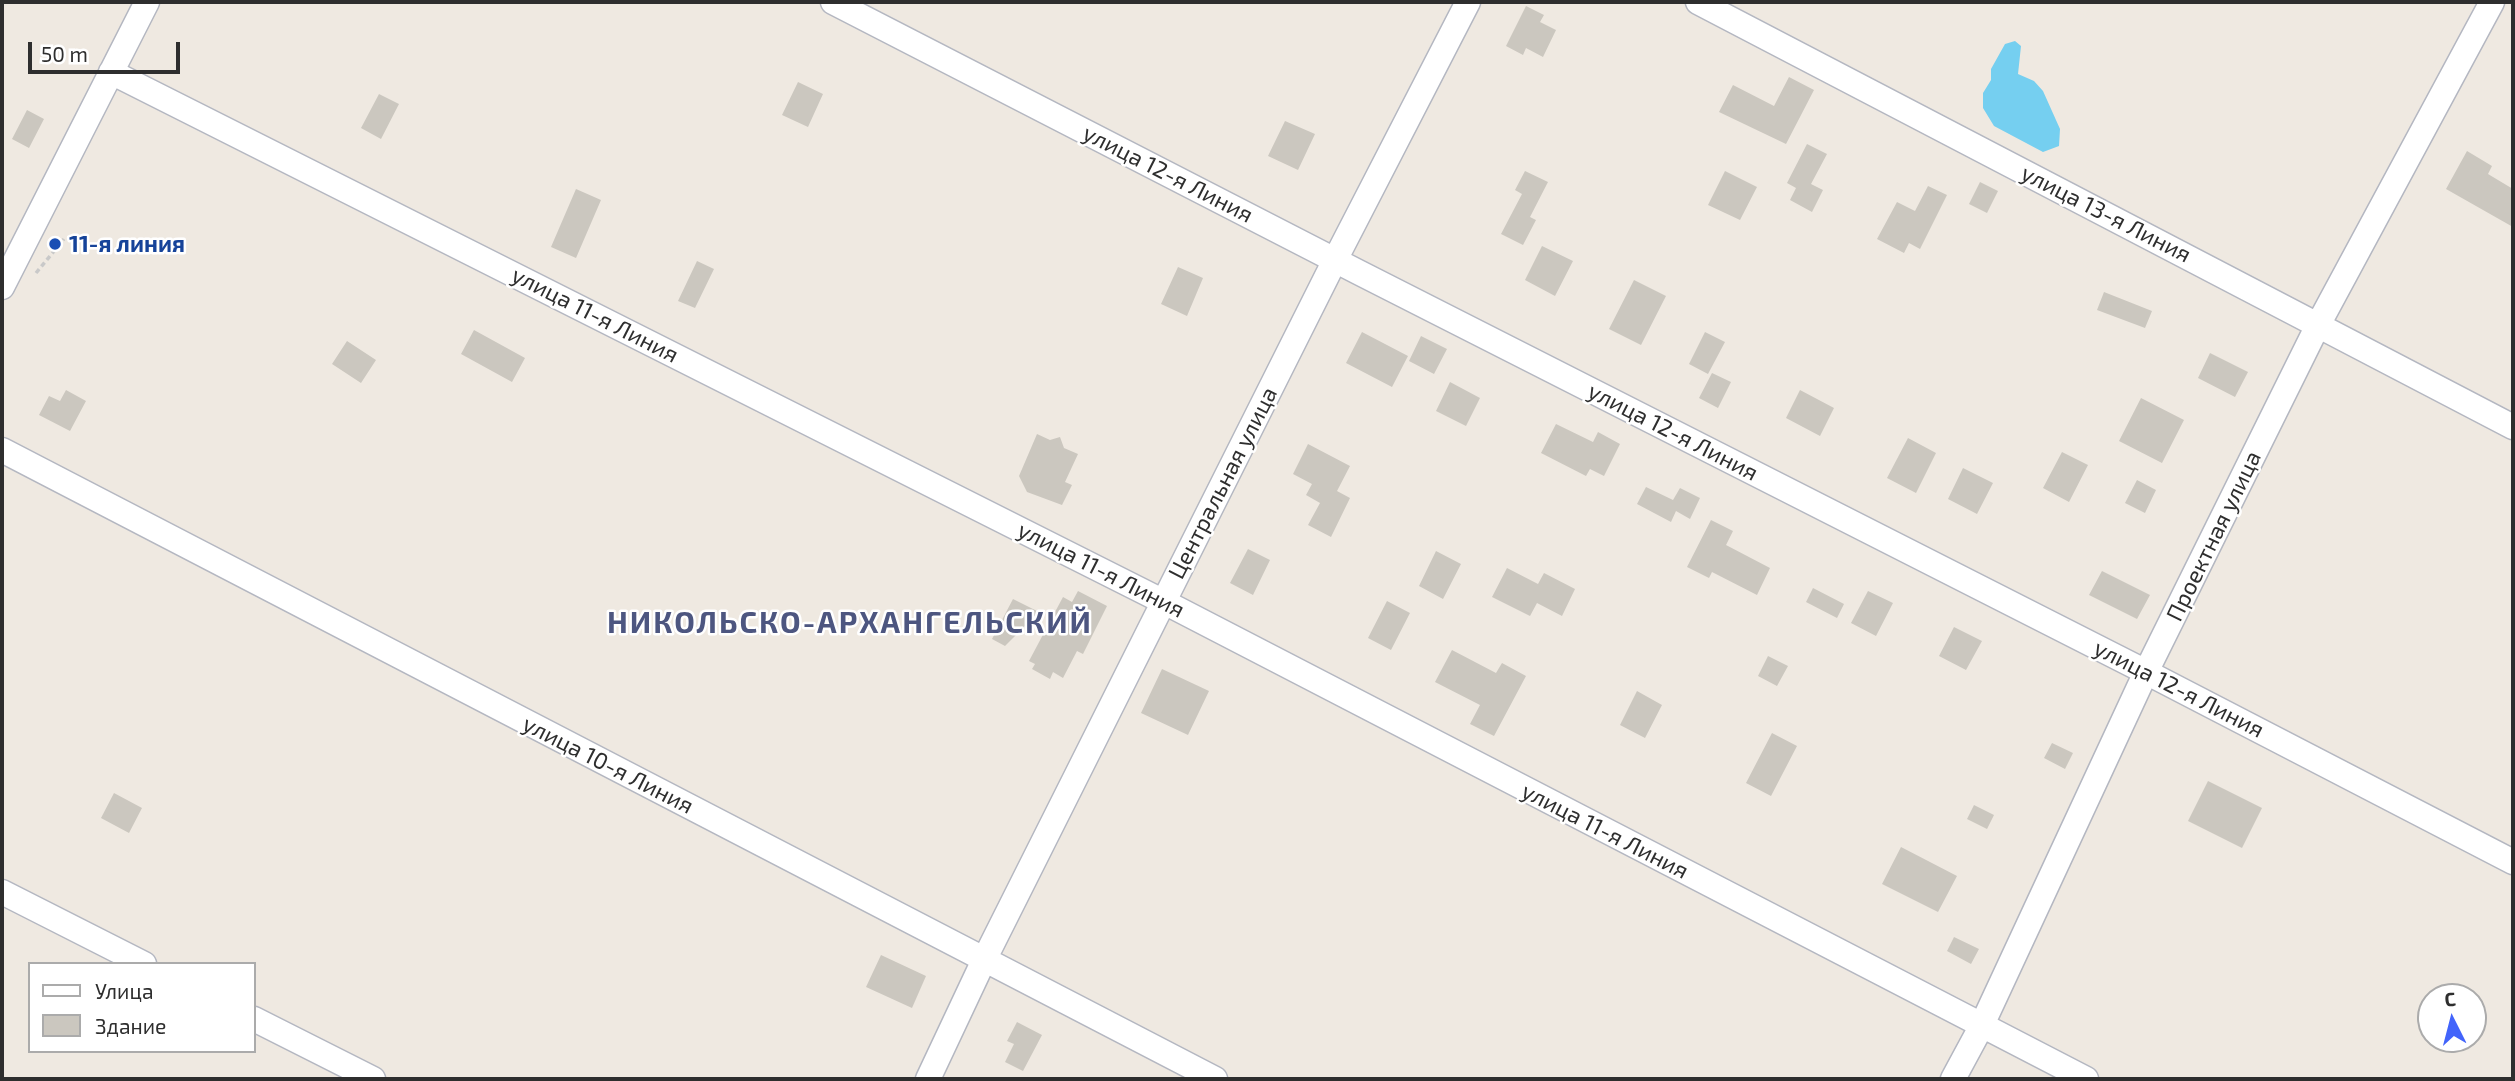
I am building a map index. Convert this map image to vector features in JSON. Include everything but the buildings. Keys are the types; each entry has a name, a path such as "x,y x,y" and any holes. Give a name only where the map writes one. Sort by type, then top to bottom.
{"street":[{"path":"2,287 147,2"},
{"name":"улица 12-я Линия","path":"833,2 2513,862"},
{"name":"Центральная улица","path":"928,1079 984,960 1164,601 1468,2"},
{"name":"улица 13-я Линия","path":"1698,2 2513,427"},
{"name":"Проектная улица","path":"1953,1079 1982,1027 2146,672 2318,325 2492,2"},
{"name":"улица 11-я Линия","path":"111,72 1164,601 2086,1079"},
{"name":"улица 10-я Линия","path":"2,450 1215,1079"},
{"path":"2,892 140,962"},
{"path":"256,1020 373,1079"}],"path":[{"path":"33,276 64,239"}],"water":[{"path":"2015,41 2021,46 2018,74 2034,81 2043,91 2060,129 2059,146 2043,152 1994,126 1983,108 1983,93 1991,80 1991,69 2005,44"}],"place":[{"name":"11-я линия","path":"55,244"}],"district":[{"name":"НИКОЛЬСКО-АРХАНГЕЛЬСКИЙ","path":"850,623"}]}
